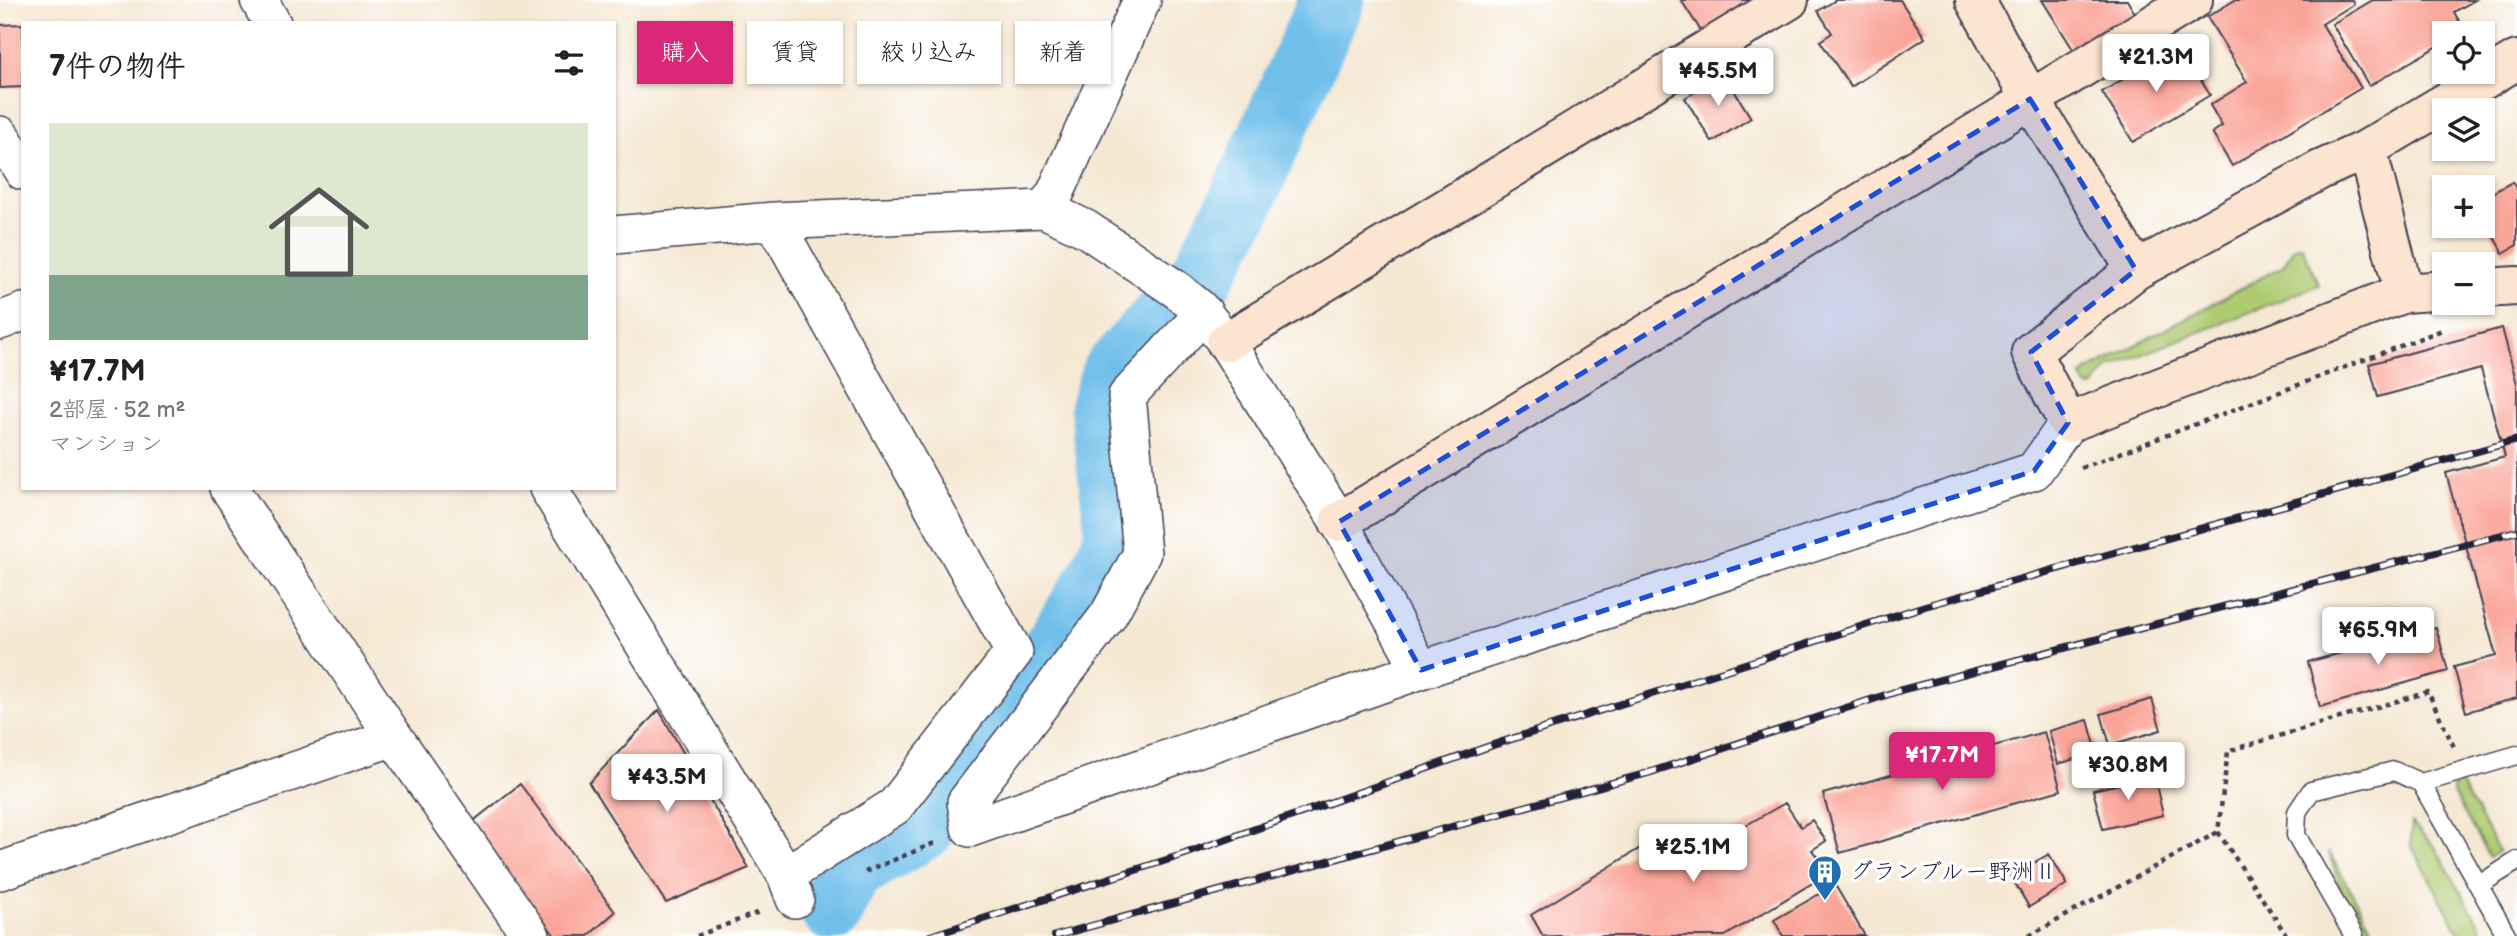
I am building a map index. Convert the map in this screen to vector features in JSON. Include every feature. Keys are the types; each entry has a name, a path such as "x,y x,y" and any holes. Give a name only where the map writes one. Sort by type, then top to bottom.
{"street":[{"path":"259,0 271,21"},
{"path":"1044,209 1055,194 1142,0"},
{"path":"1789,0 1202,313 1127,396 1142,554 1108,616 966,802 970,828 1421,670 2034,471 2068,423 2404,293 2432,291"},
{"path":"1975,0 2030,99 2136,270"},
{"path":"1339,522 2193,0"},
{"path":"2068,423 2031,352 2136,270 2320,170 2367,149 2517,60"},
{"path":"0,135 21,168"},
{"path":"2367,149 2404,293"},
{"path":"616,235 774,221 1044,209 1086,229 1202,313 1339,522 1421,670"},
{"path":"549,490 790,887 895,806 1014,652 774,221"},
{"path":"2495,287 2517,286"},
{"path":"0,321 21,313"},
{"path":"230,490 394,737 531,936"},
{"path":"0,871 394,737"}],"lane":[{"path":"2421,783 2517,755"},
{"path":"2354,936 2296,835 2297,812 2311,791 2394,771 2421,783 2507,936"},
{"path":"2479,885 2517,861"}],"path":[{"path":"2070,472 2446,328"},
{"path":"891,862 970,828"},
{"path":"2029,936 2218,832"},
{"path":"697,936 790,887"}],"highlighted area":[{"path":"2030,99 2136,270 2031,352 2068,423 2034,471 1421,670 1339,522"}],"green space":[{"path":"2302,246 2319,285 2108,368 2093,387 2086,386 2081,377 2087,371 2283,266 2294,247"},
{"path":"2460,783 2499,851 2489,857 2453,793 2453,788"},
{"path":"2412,823 2435,847 2486,936 2461,936 2411,845"},
{"path":"2329,852 2376,936 2368,936 2342,894"}],"building":[{"path":"1681,0 1758,0 1703,34"},
{"path":"1836,0 1900,0 1925,38 1851,87 1820,41 1832,33 1818,11"},
{"path":"2042,0 2127,0 2137,17 2076,54"},
{"path":"2235,0 2352,0 2354,4 2322,24 2361,88 2232,166 2212,133 2222,126 2210,105 2247,82 2207,17"},
{"path":"2373,0 2475,0 2454,12 2459,21 2432,21 2432,50 2369,86 2332,24"},
{"path":"21,24 21,87 0,88 0,25"},
{"path":"2179,45 2210,95 2133,142 2102,92"},
{"path":"1724,74 1751,118 1712,142 1685,98"},
{"path":"2512,182 2517,190 2517,245 2503,253 2494,238 2495,191"},
{"path":"2502,328 2517,384 2517,698 2466,712 2454,667 2496,656 2446,473 2505,457 2481,369 2378,397 2369,364"},
{"path":"2436,627 2448,671 2320,707 2308,662"},
{"path":"2152,699 2161,730 2110,745 2101,714"},
{"path":"659,710 749,868 666,903 589,783"},
{"path":"2088,720 2097,753 2058,764 2049,731"},
{"path":"2044,732 2061,790 1840,853 1823,794"},
{"path":"2154,776 2163,815 2103,829 2093,790"},
{"path":"520,784 615,912 588,936 555,936 471,823"},
{"path":"1785,803 1801,827 1812,820 1826,841 1812,850 1829,873 1725,936 1543,936 1531,915 1647,844 1679,838 1690,857"},
{"path":"2049,854 2067,884 2029,907 2011,876"},
{"name":"グランブルー野洲Ⅱ","path":"1835,885 1865,936 1783,936 1774,920"}],"waterway":[{"path":"832,908 849,870 923,827 928,810 979,740 1057,646 1101,577 1118,535 1103,407 1114,373 1201,277 1239,207 1332,0"}],"railway":[{"path":"930,936 1179,856 1493,745 1925,606 2517,440"},
{"path":"1055,936 1648,773 1901,690 2517,531"}],"place":[{"name":"グランブルー野洲Ⅱ","path":"1825,902"}]}
